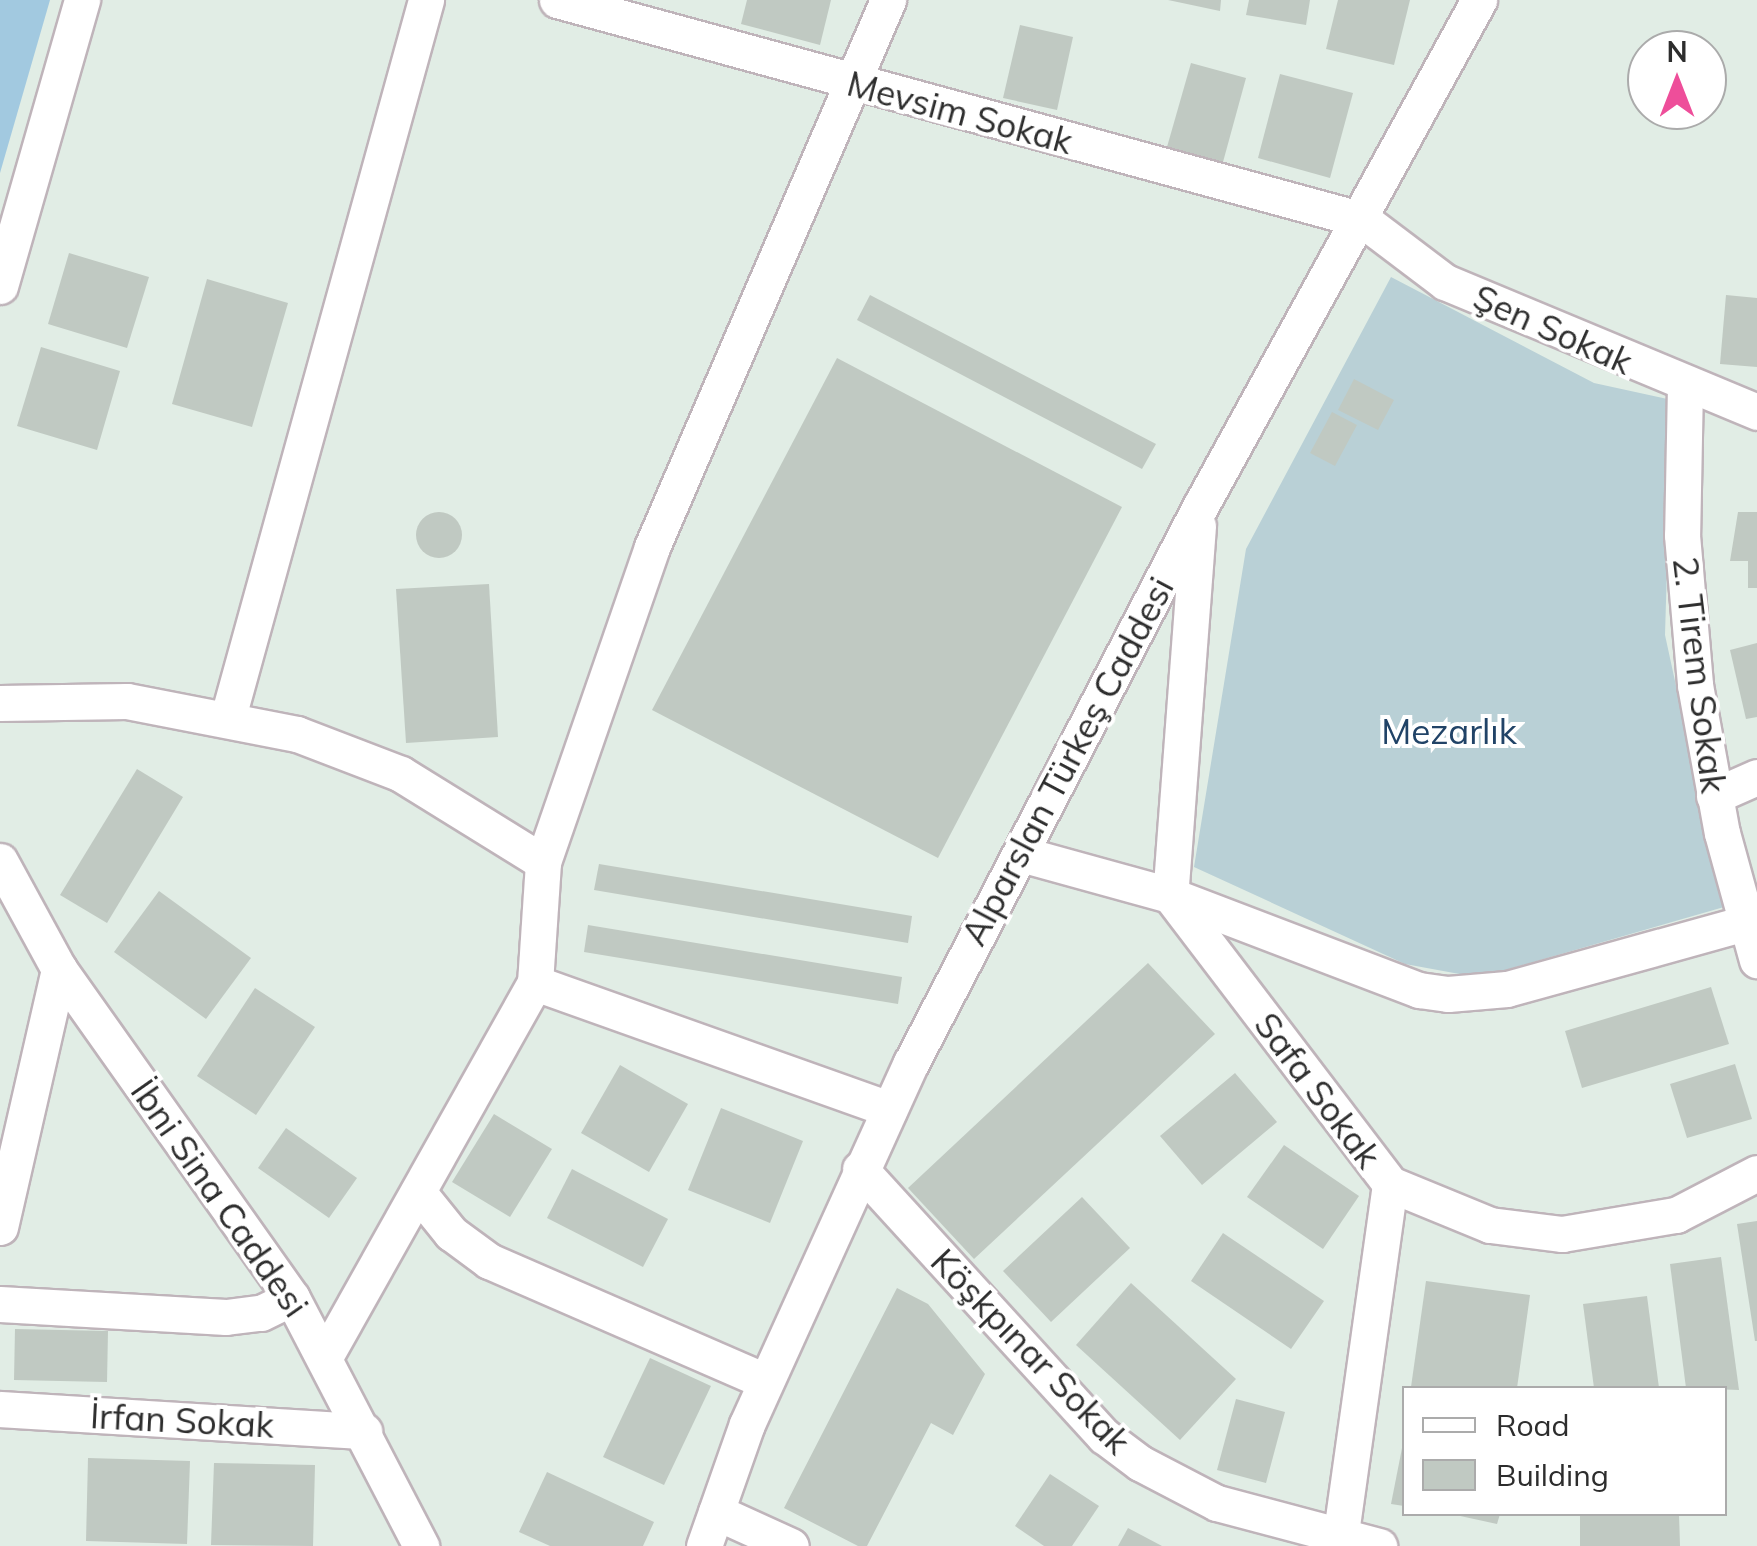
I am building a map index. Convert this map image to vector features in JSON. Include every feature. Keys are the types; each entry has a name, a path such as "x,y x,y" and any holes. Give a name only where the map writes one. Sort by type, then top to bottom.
{"street":[{"path":"0,286 82,0"},
{"path":"228,717 426,0"},
{"name":"Mevsim Sokak","path":"557,0 1363,220"},
{"path":"326,1356 534,983 542,862 652,547 888,0"},
{"name":"Alparslan Türkeş Caddesi","path":"704,1546 766,1381 889,1108 1200,507 1363,220 1479,0"},
{"name":"Şen Sokak","path":"1363,220 1445,282 1757,412"},
{"name":"2. Tirem Sokak","path":"1685,385 1686,610 1714,796 1757,960"},
{"path":"1170,895 1200,507"},
{"path":"0,703 127,702 228,717 297,734 401,774 542,862"},
{"path":"1714,796 1757,777"},
{"path":"1021,854 1170,895 1419,990 1448,994 1507,990 1745,924"},
{"name":"İbni Sina Caddesi","path":"0,861 59,970 292,1298 326,1356 420,1546"},
{"name":"Safa Sokak","path":"1170,895 1390,1184 1339,1542"},
{"path":"0,1227 59,970"},
{"path":"534,983 889,1108"},
{"name":"Köşkpınar Sokak","path":"860,1169 1128,1454 1217,1503 1339,1542 1379,1546"},
{"path":"1390,1184 1490,1226 1562,1234 1676,1215 1757,1173"},
{"path":"418,1192 450,1233 489,1261 766,1381"},
{"path":"0,1304 226,1317 260,1313 292,1298"},
{"name":"İrfan Sokak","path":"0,1410 364,1431"},
{"path":"716,1512 791,1546"}],"shaded area":[{"path":"0,0 50,0 0,173"}],"green space":[{"name":"Mezarlık","path":"1391,277 1594,383 1672,400 1665,635 1724,907 1495,973 1465,975 1405,964 1194,867 1246,549"}],"building":[{"path":"747,0 831,0 820,45 741,24"},
{"path":"1168,0 1221,0 1220,11"},
{"path":"1249,0 1310,0 1306,25 1246,15"},
{"path":"1338,0 1410,0 1394,65 1326,49"},
{"path":"1020,25 1073,37 1057,110 1003,98"},
{"path":"1191,63 1246,78 1223,162 1167,147"},
{"path":"1280,74 1353,93 1330,178 1258,158"},
{"path":"69,253 149,277 127,348 48,324"},
{"path":"207,279 288,303 252,427 172,404"},
{"path":"870,295 1156,444 1142,469 857,320"},
{"path":"1726,295 1757,298 1757,367 1720,364"},
{"path":"41,347 120,371 97,450 17,426"},
{"path":"837,358 1122,507 938,858 652,710"},
{"path":"1354,379 1394,400 1378,430 1338,410"},
{"path":"1332,412 1357,425 1335,466 1310,453"},
{"path":"439,512 455,519 462,535 455,551 439,558 423,551 416,535 423,519"},
{"path":"1738,512 1757,512 1757,588 1748,588 1748,561 1730,561"},
{"path":"489,584 498,737 406,743 396,589"},
{"path":"1757,643 1757,717 1746,719 1730,650"},
{"path":"137,769 183,797 107,923 60,895"},
{"path":"599,864 912,916 908,943 594,890"},
{"path":"159,891 251,958 206,1019 114,952"},
{"path":"588,925 902,977 898,1004 584,952"},
{"path":"1148,963 1215,1034 974,1259 908,1188"},
{"path":"1711,987 1729,1044 1582,1088 1565,1031"},
{"path":"255,988 315,1027 256,1115 197,1076"},
{"path":"1735,1064 1752,1119 1687,1138 1670,1084"},
{"path":"620,1065 688,1104 649,1172 581,1133"},
{"path":"1235,1073 1277,1122 1202,1185 1160,1136"},
{"path":"721,1108 803,1141 770,1223 688,1190"},
{"path":"494,1114 552,1149 510,1217 452,1182"},
{"path":"286,1128 357,1178 329,1218 258,1168"},
{"path":"1284,1145 1359,1196 1323,1249 1247,1197"},
{"path":"572,1169 668,1219 643,1267 547,1218"},
{"path":"1082,1197 1130,1248 1051,1322 1003,1271"},
{"path":"1757,1221 1757,1341 1755,1341 1737,1224"},
{"path":"1223,1233 1324,1301 1291,1349 1191,1281"},
{"path":"1721,1257 1739,1390 1727,1390 1727,1386 1686,1386 1670,1264"},
{"path":"1426,1281 1530,1295 1517,1386 1411,1386"},
{"path":"1131,1283 1236,1379 1180,1440 1076,1345"},
{"path":"897,1288 928,1304 985,1374 953,1435 931,1423 867,1546 858,1546 784,1508"},
{"path":"1647,1296 1659,1386 1594,1386 1583,1304"},
{"path":"15,1329 108,1331 107,1382 14,1380"},
{"path":"650,1358 711,1386 664,1485 603,1457"},
{"path":"1236,1399 1285,1412 1266,1483 1217,1470"},
{"path":"1402,1448 1402,1506 1391,1504"},
{"path":"88,1458 190,1461 187,1544 86,1541"},
{"path":"214,1463 315,1465 313,1546 211,1545"},
{"path":"547,1472 654,1522 643,1546 550,1546 519,1532"},
{"path":"1050,1474 1099,1506 1072,1546 1044,1546 1015,1526"},
{"path":"1460,1516 1499,1516 1497,1524"},
{"path":"1580,1516 1679,1516 1680,1546 1580,1546"},
{"path":"1128,1528 1162,1546 1118,1546"}]}
